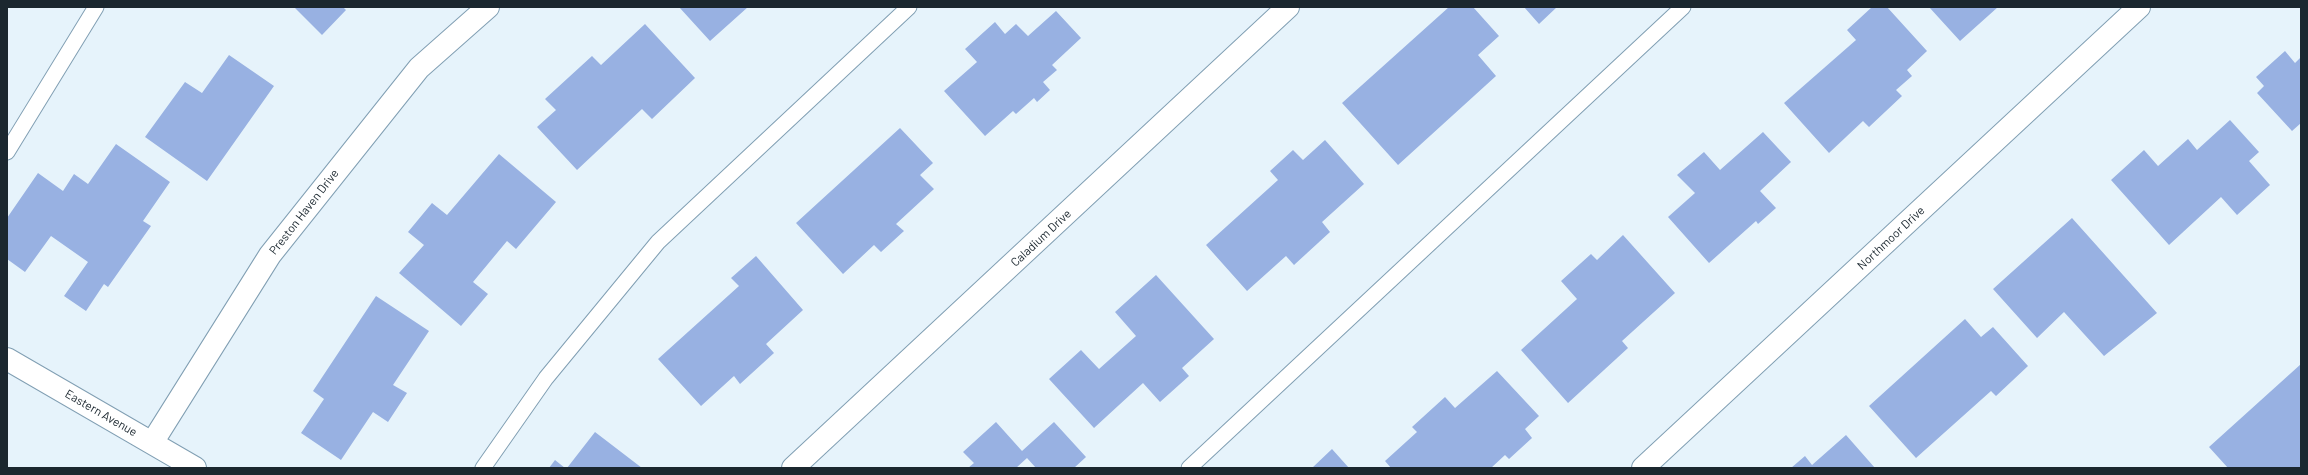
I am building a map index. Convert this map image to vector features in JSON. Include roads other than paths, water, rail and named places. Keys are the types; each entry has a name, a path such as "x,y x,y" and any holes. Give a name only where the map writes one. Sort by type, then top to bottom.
{"street":[{"name":"Preston Haven Drive","path":"152,443 270,255 419,68 488,7"},
{"name":"Caladium Drive","path":"793,468 1288,7"},
{"name":"Northmoor Drive","path":"1643,468 2139,7"},
{"name":"Eastern Avenue","path":"7,359 195,468"}],"lane":[{"path":"7,152 96,7"},
{"path":"483,468 546,378 658,242 909,7"},
{"path":"1189,468 1683,7"}]}
